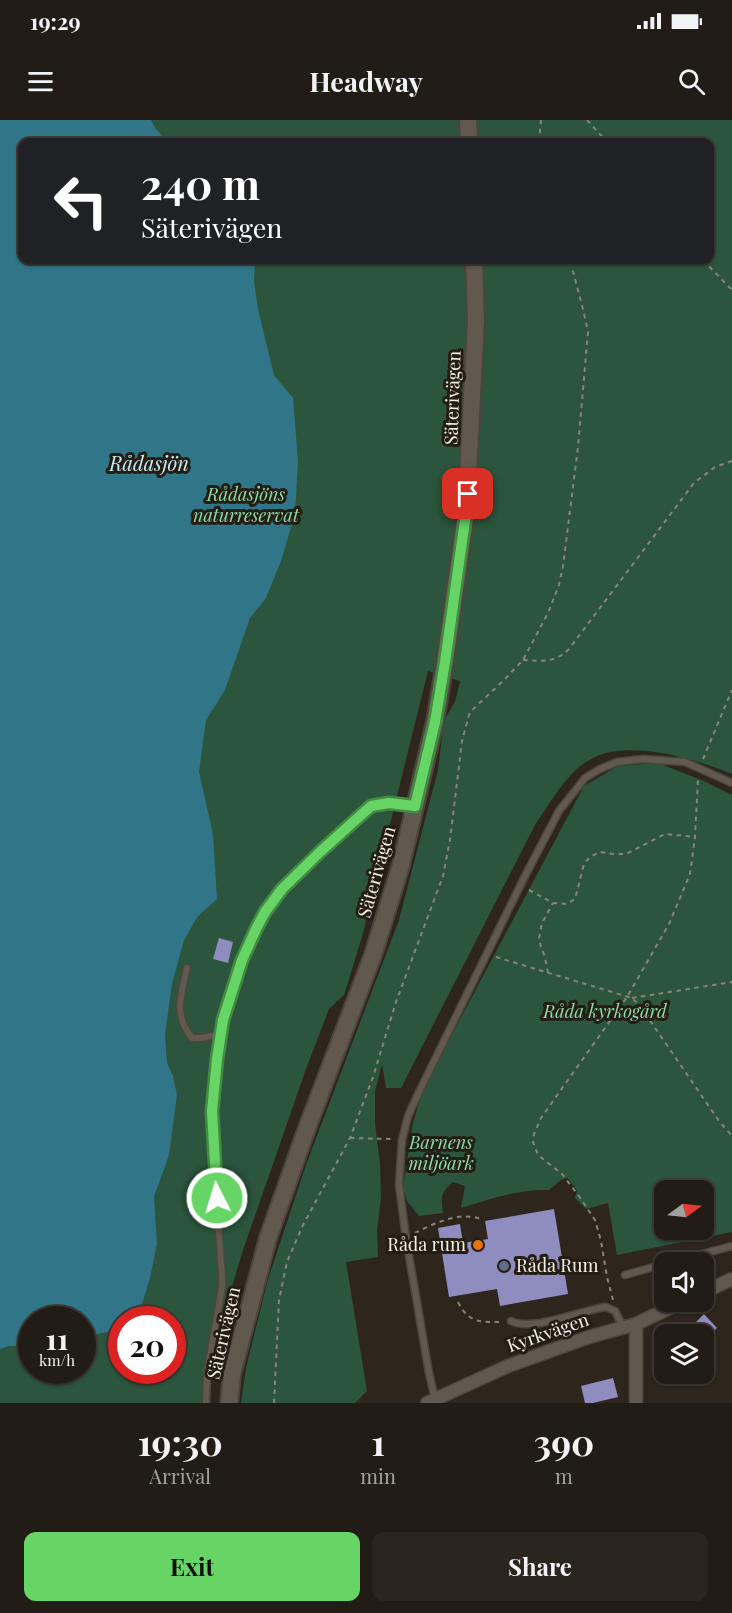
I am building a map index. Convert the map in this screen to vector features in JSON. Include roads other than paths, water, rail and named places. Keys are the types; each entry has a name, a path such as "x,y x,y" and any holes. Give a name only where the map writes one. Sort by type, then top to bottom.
{"street":[{"path":"468,120 469,138"},
{"name":"Säterivägen","path":"229,1403 232,1374 267,1238 373,955 401,865 435,722 466,513 476,320 474,264"},
{"path":"714,1287 732,1279"},
{"name":"Kyrkvägen","path":"431,1401 508,1366 589,1337 636,1324 661,1312"},
{"path":"636,1324 636,1403"}],"lane":[{"path":"431,1401 399,1185 402,1140 408,1116 520,886 559,811 585,778 600,769 617,762 644,759 685,762 732,783"},
{"path":"206,1403 207,1374 221,1295 222,1276 212,1111 223,1020 242,960 265,912 282,889 371,806 389,803 415,806"},
{"path":"187,968 180,1001 180,1015 185,1028 192,1038 221,1034"},
{"path":"708,1252 732,1245"},
{"path":"625,1275 654,1267"},
{"path":"511,1321 526,1325 606,1307 615,1311 624,1327"}],"water":[{"name":"Rådasjön","path":"0,120 151,120 164,138 18,138 18,264 255,264 254,281 258,309 274,375 293,398 298,461 295,514 281,561 266,598 250,618 225,690 206,720 199,772 213,834 217,899 198,916 184,940 172,984 165,1034 167,1063 173,1076 177,1095 169,1155 154,1197 157,1244 141,1306 108,1306 108,1332 96,1334 96,1306 18,1306 18,1346 0,1349"}],"place":[{"name":"Råda rum","path":"478,1245"},
{"name":"Råda Rum","path":"504,1266"}],"park label":[{"name":"Rådasjöns naturreservat","path":"246,505"},
{"name":"Råda kyrkogård","path":"605,1012"},
{"name":"Barnens miljöark","path":"441,1153"}]}
